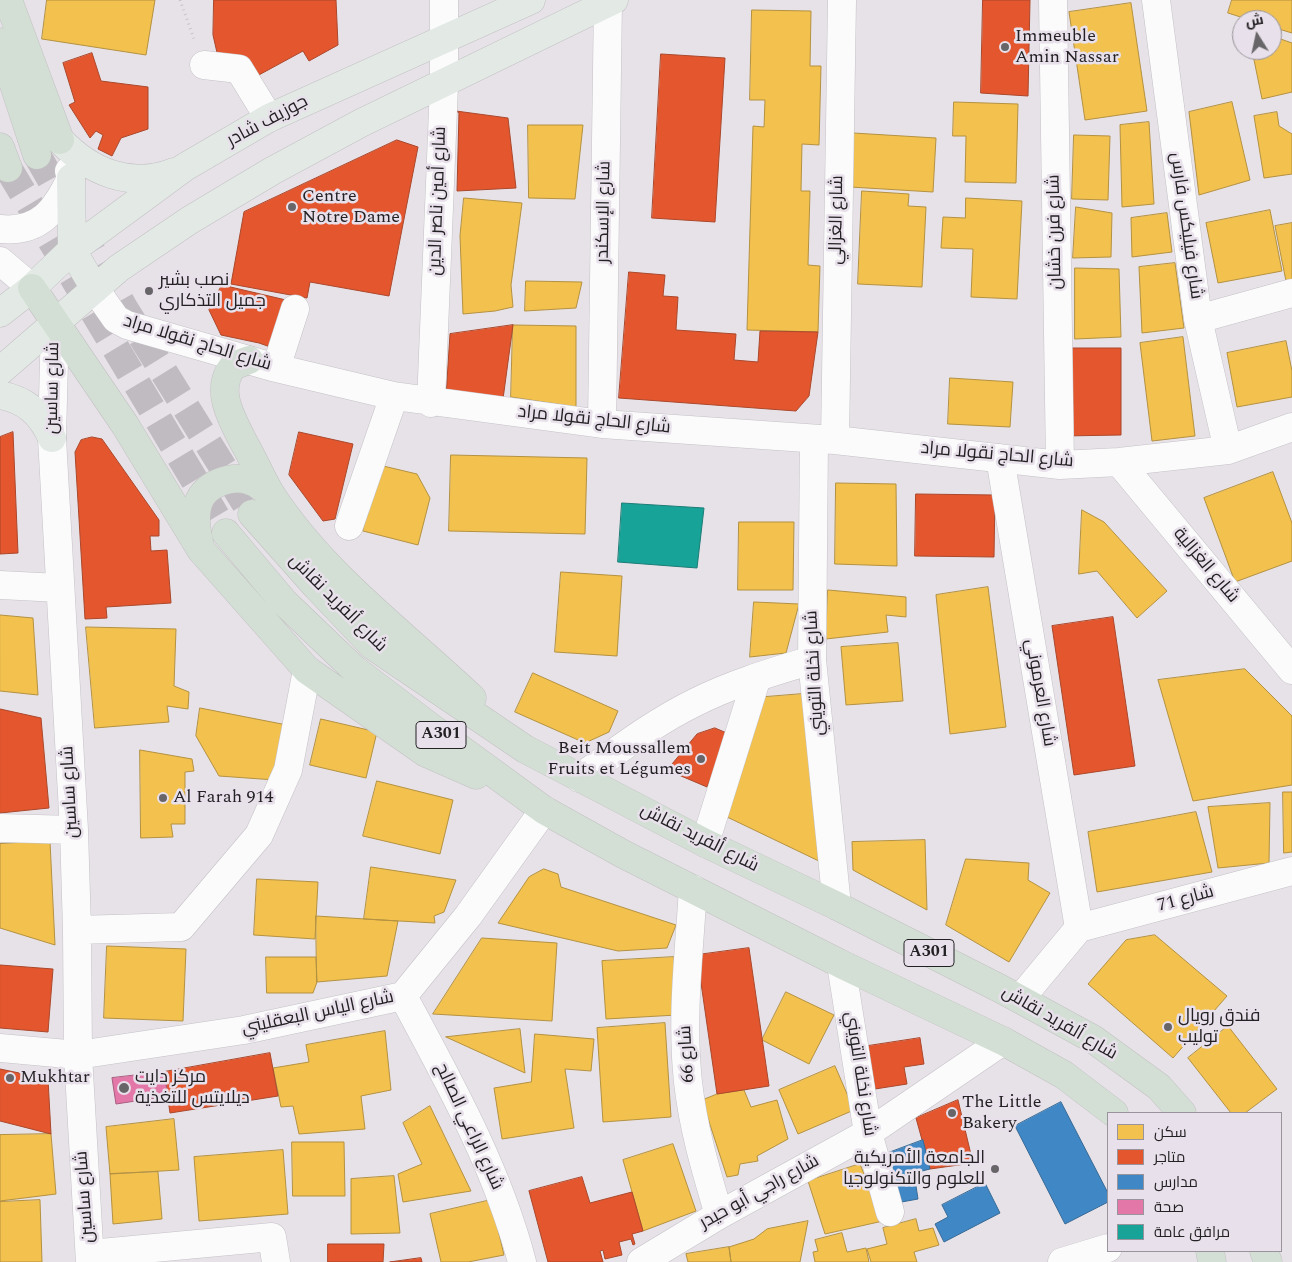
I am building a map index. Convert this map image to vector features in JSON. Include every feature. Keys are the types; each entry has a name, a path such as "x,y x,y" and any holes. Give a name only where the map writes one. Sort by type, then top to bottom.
{"highway":[{"path":"8,0 60,140"},
{"path":"0,42 37,155"},
{"path":"32,288 125,425 201,550 307,670 426,753 521,793"},
{"path":"249,360 233,366 223,388 234,423 272,496 310,546 336,575 525,749"},
{"path":"201,550 195,524 198,502 212,485 234,478 252,482 272,496"},
{"name":"شارع ألفريد نقاش","path":"252,514 373,646 525,749 705,843 837,906 1020,999 1093,1039 1159,1087 1181,1112"},
{"name":"شارع ألفريد نقاش","path":"226,533 284,602 354,668 544,810 623,854 841,964 1003,1041 1064,1075 1113,1112"}],"main road":[{"name":"جوزيف شادر","path":"0,313 32,288 72,250 185,167 269,118 531,0"},
{"path":"0,370 118,268 190,220 272,170 610,1"},
{"path":"60,140 74,155 90,166 108,174 127,178 147,178 166,175 185,167"},
{"path":"71,178 72,250 95,289"},
{"path":"0,395 26,403 38,413 52,438"}],"street":[{"name":"شارع أمين ناصر الدين","path":"431,403 444,85 444,0"},
{"name":"شارع الغزالي","path":"824,440 842,0"},
{"name":"شارع فرن خشان","path":"1053,0 1060,464"},
{"name":"شارع فيليكس فارس","path":"1156,0 1198,319 1228,450"},
{"name":"شارع الإسكندر","path":"602,424 610,1"},
{"path":"204,65 239,69 269,118"},
{"path":"0,229 24,228 47,217 60,202 71,178 60,140"},
{"path":"0,261 32,288"},
{"name":"شارع الحاج نقولا مراد","path":"95,289 116,319 127,325 276,368 431,403 602,424 824,440 1060,464 1119,462 1228,450 1292,427"},
{"path":"1198,319 1292,293"},
{"path":"276,368 295,308"},
{"name":"شارع ساسين","path":"55,323 52,438 74,830 78,1055 90,1258"},
{"path":"349,526 394,396"},
{"name":"شارع نخلة التويني","path":"824,440 812,660 837,906"},
{"name":"شارع العرموني","path":"1000,458 1079,928"},
{"name":"شارع الغزالية","path":"1119,462 1292,670"},
{"path":"0,585 59,588"},
{"path":"579,778 643,733 694,702 757,677 812,660"},
{"path":"77,930 181,927 259,835 288,770 307,670"},
{"path":"705,843 757,677"},
{"name":"شارع الياس البعقليني","path":"0,1048 78,1055 244,1030 403,996 468,916 544,810"},
{"path":"0,828 74,830"},
{"name":"شارع 71","path":"1079,928 1292,872"},
{"name":"شارع 66","path":"693,889 685,1012 688,1082 698,1141 719,1215"},
{"path":"1020,999 1079,928"},
{"name":"شارع نخلة التويني","path":"841,964 868,1133 890,1212"},
{"name":"شارع الراعي الصالح","path":"403,996 468,1119 497,1188 522,1262"},
{"name":"شارع راجي أبو حيدر","path":"641,1262 719,1215 868,1133 1003,1041"},
{"path":"90,1258 272,1237 276,1262"},
{"path":"1062,1262 1107,1248"}],"path":[{"path":"180,0 204,65"}],"building: سكن":[{"path":"47,0 155,0 146,55 42,39"},
{"path":"1232,0 1292,0 1292,33 1282,30 1282,10 1232,10 1232,14 1228,13"},
{"path":"1131,3 1147,111 1085,120 1069,12"},
{"path":"752,10 811,11 810,66 821,66 819,145 802,144 801,191 810,191 808,265 820,266 818,332 747,330 753,126 764,127 765,100 750,100"},
{"path":"1282,40 1292,43 1292,92 1262,99 1254,60 1282,60"},
{"path":"954,102 1018,104 1016,183 965,182 966,136 953,136"},
{"path":"1232,102 1250,180 1199,195 1189,112"},
{"path":"1277,112 1279,126 1292,134 1292,174 1264,178 1254,116"},
{"path":"1149,122 1154,204 1122,207 1120,125"},
{"path":"528,125 583,125 575,199 529,198"},
{"path":"853,133 936,138 933,192 850,187"},
{"path":"1074,135 1110,136 1108,200 1072,199"},
{"path":"862,191 909,194 908,206 926,207 922,287 858,284"},
{"path":"464,198 522,203 511,285 513,307 463,314 460,236"},
{"path":"966,198 1022,201 1017,299 971,297 973,249 941,248 943,217 965,218"},
{"path":"1076,207 1112,213 1111,257 1073,258"},
{"path":"1270,210 1282,271 1218,283 1206,223"},
{"path":"1167,213 1172,252 1132,257 1131,218"},
{"path":"1292,223 1292,280 1286,281 1275,226"},
{"path":"1175,263 1184,328 1142,333 1139,267"},
{"path":"1075,268 1119,269 1121,337 1075,339"},
{"path":"526,281 582,282 576,308 525,311"},
{"path":"513,325 576,326 576,407 511,397"},
{"path":"1183,337 1195,436 1152,441 1140,343"},
{"path":"1286,341 1292,371 1292,397 1237,407 1227,353"},
{"path":"950,378 1013,382 1010,427 948,424"},
{"path":"451,455 587,458 585,534 449,531"},
{"path":"379,465 417,474 430,498 418,545 363,531"},
{"path":"1273,472 1292,523 1292,561 1235,582 1204,498"},
{"path":"836,483 896,484 897,566 835,564"},
{"path":"1082,510 1104,522 1167,591 1137,618 1097,571 1079,574"},
{"path":"739,522 794,522 793,590 738,590"},
{"path":"561,572 622,576 617,656 555,652"},
{"path":"988,587 1006,727 950,734 936,595"},
{"path":"828,590 906,597 906,617 886,615 888,632 826,639"},
{"path":"754,602 799,604 786,653 750,657"},
{"path":"0,615 33,618 38,695 0,691"},
{"path":"86,627 176,629 174,686 189,692 188,709 167,706 169,722 95,728"},
{"path":"898,643 903,701 846,705 841,647"},
{"path":"1245,669 1292,716 1292,785 1193,801 1158,680"},
{"path":"533,673 618,711 609,732 585,743 515,712"},
{"path":"802,694 823,863 725,816 765,697"},
{"path":"200,708 287,725 275,780 219,776 196,736"},
{"path":"321,719 377,732 366,778 310,765"},
{"name":"Al Farah 914","path":"140,750 192,759 194,771 185,772 185,824 171,824 173,837 141,838"},
{"path":"377,781 453,800 440,854 363,836"},
{"path":"1283,792 1292,792 1292,852 1284,853"},
{"path":"1270,803 1269,863 1218,868 1208,807"},
{"path":"1196,812 1212,872 1097,892 1088,832"},
{"path":"925,840 927,910 853,870 852,842"},
{"path":"50,841 55,945 0,928 0,844"},
{"path":"966,859 1029,863 1028,880 1050,893 1009,962 946,925"},
{"path":"371,867 456,880 444,912 434,916 435,923 364,919"},
{"path":"544,869 558,874 561,887 676,925 667,948 618,951 498,923 529,877"},
{"path":"257,879 318,882 315,939 254,935"},
{"path":"316,916 398,921 387,976 317,982"},
{"name":"فندق رويال توليب","path":"1155,935 1227,996 1173,1058 1088,984 1126,940"},
{"path":"482,938 557,943 552,1021 433,1014"},
{"path":"107,946 186,949 183,1021 104,1018"},
{"path":"266,957 316,957 317,982 313,993 267,993"},
{"path":"674,957 677,1015 606,1019 602,961"},
{"path":"786,992 834,1015 809,1064 762,1040"},
{"path":"665,1023 671,1117 603,1122 597,1028"},
{"path":"1228,1026 1277,1089 1246,1112 1230,1112 1188,1058"},
{"path":"520,1029 525,1073 446,1037"},
{"path":"385,1031 391,1090 361,1096 365,1129 299,1134 293,1106 281,1107 273,1068 309,1062 306,1045"},
{"path":"535,1034 594,1039 591,1071 565,1069 574,1128 502,1139 494,1088 531,1082"},
{"path":"835,1066 854,1110 798,1134 779,1090"},
{"path":"744,1090 751,1107 777,1100 788,1139 757,1156 758,1161 740,1164 738,1175 727,1177 702,1100 717,1094"},
{"path":"430,1106 471,1191 403,1202 398,1174 422,1164 403,1123"},
{"path":"174,1119 179,1170 110,1174 106,1127"},
{"path":"51,1134 56,1194 0,1201 0,1135"},
{"path":"292,1142 344,1142 345,1196 293,1196"},
{"path":"673,1144 696,1211 643,1231 623,1160"},
{"path":"283,1150 288,1214 199,1221 194,1157"},
{"path":"860,1164 883,1221 825,1234 808,1181"},
{"path":"158,1172 162,1219 113,1224 110,1174"},
{"path":"394,1176 400,1233 351,1234 351,1179"},
{"path":"40,1200 42,1262 0,1262 0,1202"},
{"path":"491,1200 504,1255 468,1262 441,1262 430,1214"},
{"path":"916,1219 919,1231 933,1228 939,1245 914,1252 917,1262 871,1262 867,1249 887,1244 883,1228"},
{"path":"808,1221 800,1262 731,1262 729,1247 754,1239 767,1229"},
{"path":"842,1233 847,1252 866,1248 869,1262 815,1262 813,1252 818,1251 815,1240"},
{"path":"729,1247 731,1262 688,1262 686,1254"}],"building: متاجر":[{"path":"214,0 336,0 338,45 309,61 303,51 257,76 247,58 218,57 213,35"},
{"name":"Immeuble Amin Nassar","path":"983,0 1030,0 1028,96 981,93"},
{"path":"92,53 101,81 148,87 148,129 121,138 112,156 98,149 103,135 96,131 90,138 69,105 75,102 63,63"},
{"path":"661,54 725,58 715,222 652,218"},
{"path":"456,111 508,118 516,188 457,191 459,113"},
{"path":"397,140 418,147 389,296 310,282 307,298 231,284 244,212"},
{"path":"629,272 665,275 663,296 678,297 676,330 736,334 734,360 758,362 760,331 818,332 809,396 796,411 619,398"},
{"path":"222,285 286,300 276,349 259,343 221,335 209,310"},
{"path":"513,325 503,399 446,397 450,334"},
{"path":"1063,348 1121,348 1121,435 1063,436"},
{"path":"13,432 18,553 0,554 0,437"},
{"path":"299,432 353,444 335,519 323,521 289,475"},
{"path":"92,437 102,439 159,520 159,536 150,536 151,551 167,550 171,603 106,607 107,618 85,619 75,452 81,440"},
{"path":"916,494 995,495 994,557 915,556"},
{"path":"1113,617 1135,766 1074,775 1052,626"},
{"path":"0,709 41,718 49,808 0,813"},
{"path":"715,728 729,734 707,787 667,770 697,734"},
{"path":"749,948 769,1086 717,1094 697,955"},
{"path":"0,965 53,969 48,1032 0,1028"},
{"path":"920,1038 924,1064 904,1067 907,1084 875,1089 868,1046"},
{"path":"270,1053 278,1096 170,1113 164,1072"},
{"path":"0,1069 48,1079 51,1134 0,1121"},
{"path":"958,1100 973,1163 930,1169 916,1118"},
{"path":"582,1177 590,1203 632,1192 643,1231 632,1234 635,1244 633,1245 631,1239 619,1242 622,1255 605,1259 603,1250 600,1251 603,1262 548,1262 529,1191"},
{"path":"328,1244 384,1244 383,1262 328,1262"},
{"path":"421,1258 422,1262 390,1262"}],"building: مدارس":[{"path":"1061,1102 1107,1191 1107,1203 1065,1224 1015,1126"},
{"path":"923,1140 930,1169 914,1173 918,1199 896,1203 883,1155"},
{"path":"985,1183 1000,1213 944,1242 935,1224 948,1217 942,1205"}],"building: صحة":[{"path":"164,1072 168,1096 116,1104 112,1078"}],"building: مرافق عامة":[{"path":"622,503 704,508 697,568 618,562"}],"tunnel":[{"path":"37,155 124,308 252,514"},
{"path":"8,168 226,533"}],"place":[{"name":"Immeuble Amin Nassar","path":"1005,47"},
{"name":"Centre Notre Dame","path":"292,207"},
{"name":"نصب بشير جميل التذكاري","path":"149,291"},
{"name":"Beit Moussallem Fruits et Légumes","path":"701,759"},
{"name":"Al Farah 914","path":"163,798"},
{"name":"فندق رويال توليب","path":"1168,1027"},
{"name":"Mukhtar","path":"10,1078"},
{"name":"مركز دايت ديلايتس للتغذية","path":"124,1088"},
{"name":"The Little Bakery","path":"952,1113"},
{"name":"الجامعة الأمريكية للعلوم والتكنولوجيا","path":"995,1169"}]}
